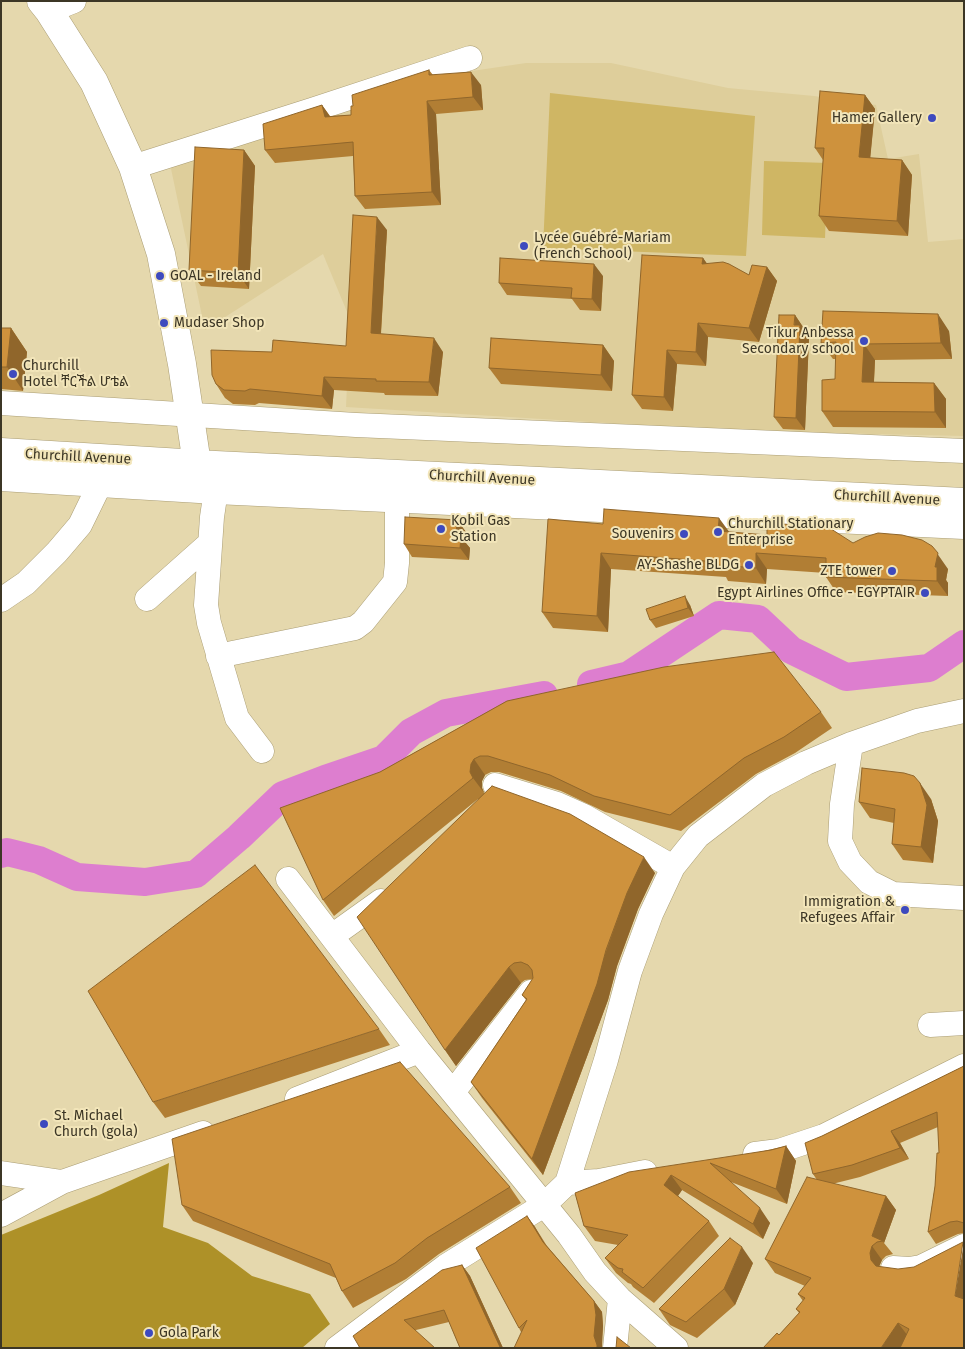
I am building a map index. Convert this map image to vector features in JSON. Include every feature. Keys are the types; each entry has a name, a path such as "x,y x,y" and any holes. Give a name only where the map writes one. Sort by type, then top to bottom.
{"main road":[{"path":"54,4 94,82 133,166 161,254 197,464"},
{"name":"Churchill Avenue","path":"1,452 197,464 961,520"},
{"name":"Churchill Avenue","path":"1,478 397,498 961,520"}],"street":[{"path":"133,166 470,58"},
{"path":"1,403 356,425 964,451"},
{"path":"1,600 26,583 57,552 80,524 101,482"},
{"path":"216,490 206,605 208,623 236,718 262,751"},
{"path":"218,656 355,628 363,622 395,582 397,568 397,498"},
{"path":"146,599 210,543"},
{"path":"337,1348 446,1266 544,1204 567,1183 606,1060 630,971 650,914 673,867 698,836 764,785 806,763 851,744 917,721 964,711"},
{"path":"851,744 842,804 840,841 850,862 869,882 894,894 964,898"},
{"path":"495,785 557,804 584,816 673,867"},
{"path":"288,879 419,1051 544,1204 595,1272 620,1300 658,1319 676,1348"},
{"path":"332,936 381,901"},
{"path":"453,1092 531,992"},
{"path":"930,1025 964,1023"},
{"path":"280,1106 419,1051"},
{"path":"735,1157 779,1151 824,1136 964,1066"},
{"path":"1,1215 62,1182 225,1126"},
{"path":"567,1183 599,1181 663,1168"},
{"path":"1,1174 62,1182"},
{"path":"893,1268 909,1269 921,1267 964,1246"},
{"path":"615,1348 620,1300"}],"shaded area":[{"name":"Lycée Guébré-Mariam (French School)","path":"526,63 611,63 728,88 814,96 876,105 888,159 919,154 928,242 964,239 964,436 738,431 346,407 350,319 323,254 205,330 170,164 438,76"},
{"path":"550,93 755,116 746,256 543,248"},
{"path":"764,161 828,163 825,238 762,235"},
{"path":"169,1163 163,1227 208,1243 252,1276 310,1294 330,1324 302,1348 1,1348 1,1235 99,1195"}],"building":[{"path":"429,70 429,75 471,72 473,97 427,101 432,192 355,196 353,142 265,150 263,124 322,105 325,117 351,115 351,106 353,106 352,95"},
{"path":"820,91 865,95 859,157 902,160 897,221 819,216 824,148 815,148"},
{"path":"195,147 244,150 238,273 189,270"},
{"path":"353,215 377,217 371,333 434,338 429,382 376,381 376,379 324,377 322,396 250,389 245,391 224,390 216,384 212,375 211,350 272,352 273,340 346,346"},
{"path":"642,255 703,258 702,264 723,262 749,275 752,265 767,267 749,328 698,323 696,352 667,350 664,397 632,395"},
{"path":"500,258 594,264 592,299 571,298 572,288 499,283"},
{"path":"823,311 938,314 941,343 864,344 862,382 934,383 935,412 822,411 822,380 835,379 836,342 821,343"},
{"path":"779,315 795,315 794,325 800,325 796,418 774,417"},
{"path":"1,328 11,328 7,367 1,367"},
{"path":"491,338 603,345 601,375 489,368"},
{"path":"604,509 719,518 718,531 767,535 767,523 828,527 853,543 878,533 902,535 922,540 932,546 938,553 935,567 937,567 937,581 826,577 826,558 756,553 756,568 718,565 718,562 601,553 597,616 542,612 548,519 603,524"},
{"path":"405,517 457,520 456,536 461,536 460,548 404,544"},
{"path":"685,596 688,608 650,620 646,609"},
{"path":"774,652 821,712 784,737 744,758 670,815 594,796 550,775 488,756 480,756 474,759 471,764 470,772 473,778 323,900 280,808 380,772 507,701 664,667"},
{"path":"862,768 904,773 914,776 920,783 927,805 921,847 892,844 895,809 859,802"},
{"path":"492,786 570,814 644,857 627,893 606,950 597,984 532,1159 471,1082 527,999 522,995 533,978 532,970 528,965 521,962 514,963 509,967 445,1050 357,917"},
{"path":"255,865 379,1029 153,1102 88,991"},
{"path":"400,1062 510,1187 427,1238 395,1263 342,1291 330,1264 182,1205 172,1139"},
{"path":"964,1066 964,1223 950,1222 928,1232 935,1186 937,1153 939,1153 937,1112 891,1131 900,1148 852,1165 813,1174 805,1143"},
{"path":"786,1146 776,1189 710,1163 760,1208 753,1224 671,1175 664,1185 709,1221 643,1288 622,1272 623,1269 618,1268 605,1258 628,1235 584,1226 575,1193 629,1172"},
{"path":"807,1177 886,1196 872,1236 883,1241 877,1242 872,1246 870,1253 871,1260 876,1266 898,1269 914,1267 963,1242 955,1296 964,1299 964,1348 900,1348 909,1329 898,1323 881,1348 763,1348 777,1333 779,1335 800,1312 796,1309 805,1298 798,1294 811,1278 765,1259"},
{"path":"527,1216 543,1242 594,1301 596,1315 594,1336 597,1348 514,1348 527,1320 519,1328 476,1248"},
{"path":"730,1238 742,1247 724,1289 686,1322 659,1309"},
{"path":"462,1265 500,1348 460,1348 444,1310 404,1320 435,1348 360,1348 353,1336 442,1270"},
{"path":"617,1337 631,1348 616,1348"}],"waterway":[{"path":"591,684 629,675 719,615 758,619 791,650 846,677 929,668 964,644"},
{"path":"1,854 7,852 39,860 77,877 145,882 196,874 239,837 283,795 384,759 411,732 446,713 544,695"}],"place":[{"name":"Hamer Gallery","path":"932,118"},
{"name":"Lycée Guébré-Mariam (French School)","path":"524,246"},
{"name":"GOAL - Ireland","path":"160,276"},
{"name":"Mudaser Shop","path":"164,323"},
{"name":"Tikur Anbessa Secondary school","path":"864,341"},
{"name":"Churchill Hotel ቸርችል ሆቴል","path":"13,374"},
{"name":"Kobil Gas Station","path":"441,529"},
{"name":"Churchill Stationary Enterprise","path":"718,532"},
{"name":"Souvenirs","path":"684,534"},
{"name":"AY-Shashe BLDG","path":"749,565"},
{"name":"ZTE tower","path":"892,571"},
{"name":"Egypt Airlines Office - EGYPTAIR","path":"925,593"},
{"name":"Immigration & Refugees Affair","path":"905,910"},
{"name":"St. Michael Church (gola)","path":"44,1124"},
{"name":"Gola Park","path":"149,1333"}]}
